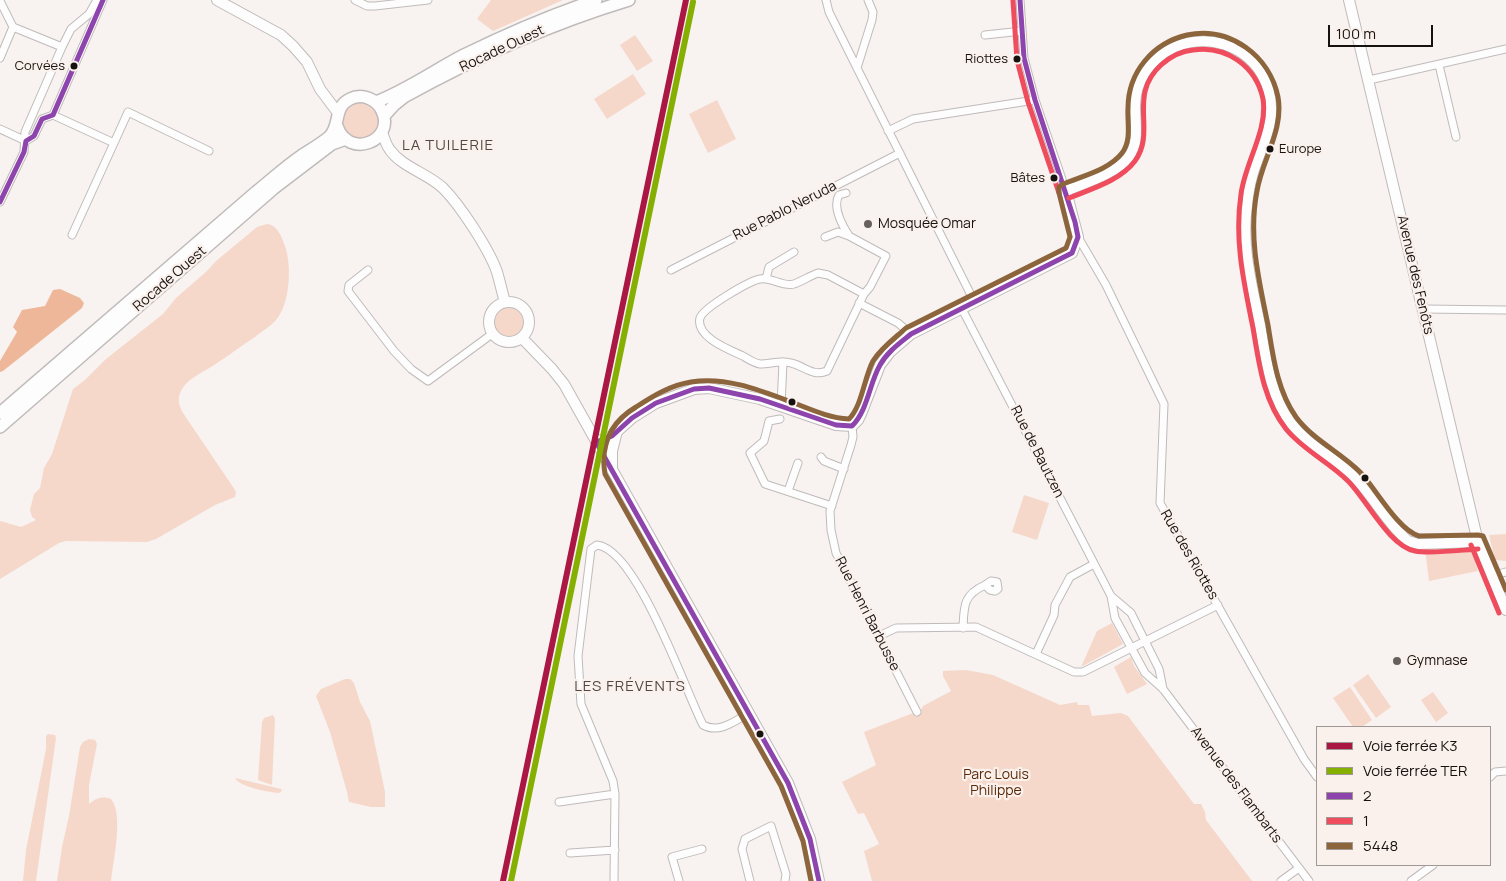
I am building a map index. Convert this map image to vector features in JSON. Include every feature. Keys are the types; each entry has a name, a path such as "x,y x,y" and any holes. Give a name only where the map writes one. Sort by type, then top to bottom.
{"main road":[{"path":"217,0 281,35 293,46 306,62 320,89 338,113"},
{"name":"Rocade Ouest","path":"376,102 492,42 568,9 596,0"},
{"name":"Rocade Ouest","path":"384,116 404,98 501,47 553,25 629,0"},
{"name":"Avenue des Fenôts","path":"1351,3 1478,542 1506,610"},
{"path":"596,442 614,434 632,418 656,403 694,389 709,388 760,399 836,425 852,426 858,420 880,365 890,352 912,334 1072,253 1078,237 1066,191 1115,169 1128,157 1136,138 1135,103 1137,89 1146,70 1160,55 1182,44 1204,40 1224,43 1248,56 1258,68 1271,98 1272,110 1269,129 1253,172 1246,207 1245,239 1248,268 1275,394 1291,423 1314,446 1339,462 1356,478 1408,541 1418,544 1478,542"},
{"path":"327,96 347,101"},
{"path":"359,96 376,102 384,116 382,132 371,142 358,145 346,140 337,126 338,113 347,101 359,96"},
{"name":"Rocade Ouest","path":"0,414 283,169 330,136 337,126"},
{"path":"382,132 389,149"},
{"name":"Rocade Ouest","path":"0,427 273,189 332,144 346,140"},
{"path":"371,142 389,149 444,190 459,208 490,257 497,272 505,302"},
{"path":"505,302 518,304 528,315 529,328 522,338 512,343 501,341 492,334 489,328 489,317 495,307 505,302"},
{"path":"522,338 560,379 788,783 810,839 819,881"},
{"path":"604,456 614,434"},
{"path":"612,471 614,434"}],"street":[{"path":"0,202 24,152 25,132 70,29 89,14 97,0"},
{"path":"53,115 103,0"},
{"path":"355,0 367,6 375,6 424,0"},
{"path":"826,0 829,12 975,303"},
{"path":"857,68 872,20 873,12 868,0"},
{"path":"1020,0 1024,58 1035,100 1066,191"},
{"path":"0,1 13,27 62,47"},
{"path":"84,19 92,26"},
{"path":"0,58 13,27"},
{"path":"985,35 1022,31"},
{"path":"1368,80 1506,49"},
{"path":"1439,65 1456,137"},
{"path":"888,131 913,119 1035,100"},
{"path":"72,234 128,112 209,151"},
{"path":"26,141 34,136 42,119 53,115 114,143"},
{"path":"0,129 26,141"},
{"name":"Rue Pablo Neruda","path":"671,270 900,153"},
{"path":"846,193 839,195 837,206 843,227 849,236"},
{"path":"825,237 838,232 886,256 870,287 864,294 826,371 821,374 815,373 790,362 758,364 718,345 707,337 702,330 699,322 701,315 708,308 748,284 761,279 785,285 793,284 818,273 828,275 864,294"},
{"name":"Rue des Riottes","path":"1078,237 1106,285 1162,396 1164,404 1160,503 1304,758 1316,776"},
{"path":"766,279 769,267 794,252"},
{"path":"368,270 349,285 348,291 411,370 428,380 492,334"},
{"path":"860,303 898,323 912,334"},
{"name":"Rue de Bautzen","path":"962,309 1111,596 1116,618 1146,675 1162,689"},
{"path":"1423,309 1506,310"},
{"path":"781,406 783,362"},
{"path":"780,419 769,421 764,441 750,453 765,484 832,506"},
{"name":"Rue Henri Barbusse","path":"852,426 853,437 830,511 831,530 836,553 917,712"},
{"path":"821,457 824,461 844,469"},
{"path":"788,491 798,463"},
{"path":"614,881 615,794 612,781 581,704 578,656 591,549 597,545 603,546 613,553 628,569 666,640 703,725 719,729 748,712"},
{"path":"1036,654 1054,615 1055,605 1070,577 1094,564"},
{"path":"1491,576 1506,572"},
{"path":"963,628 964,602 978,588 986,585"},
{"name":"Rue de Bautzen","path":"1111,596 1131,613 1160,669 1162,689"},
{"path":"879,636 896,628 976,628 1074,672 1083,672 1218,605"},
{"name":"Avenue des Flambarts","path":"1162,689 1309,881"},
{"path":"1491,776 1495,772 1506,770"},
{"path":"559,802 615,794"},
{"path":"750,881 742,849 745,839 771,826 786,874 785,881"},
{"path":"679,881 672,857 702,849"},
{"path":"570,852 614,850"},
{"path":"1411,881 1432,866"},
{"path":"1281,881 1299,868"}],"green space":[{"path":"491,0 563,0 493,31 477,19"},
{"path":"635,35 653,61 637,71 620,45"},
{"path":"633,74 646,94 607,119 594,99"},
{"path":"357,100 375,107 380,125 373,136 361,140 349,137 341,126 341,113"},
{"path":"717,100 736,139 708,153 689,114"},
{"path":"267,224 279,232 289,264 287,295 281,313 274,322 255,337 188,382 179,396 183,413 233,487 236,492 235,497 215,505 156,539 147,542 66,541 59,543 0,579 0,521 21,527 36,520 32,517 30,510 34,494 40,488 44,468 52,454 73,389 106,359 163,314 176,298 216,261 257,227"},
{"path":"509,306 515,307 520,311 524,316 524,328 520,333 515,337 509,338 503,337 498,333 494,328 493,322 494,316 498,311 503,307"},
{"path":"1024,495 1049,503 1037,540 1012,532"},
{"path":"1506,534 1506,561 1495,560 1489,535"},
{"path":"1462,548 1472,553 1478,571 1429,581 1425,549"},
{"path":"1112,623 1123,644 1081,667 1097,631"},
{"path":"1131,657 1134,666 1147,684 1127,694 1114,667"},
{"name":"Parc Louis Philippe","path":"966,670 993,675 1060,705 1077,702 1078,705 1089,705 1092,716 1121,713 1128,716 1194,804 1201,804 1206,820 1252,881 872,881 864,851 879,844 864,813 858,814 842,782 876,765 864,732 921,710 923,706 951,691 943,676 943,671"},
{"path":"1368,674 1391,707 1376,718 1353,685"},
{"path":"345,679 350,679 354,683 360,702 370,721 385,792 385,807 371,807 349,802 330,732 316,696 321,689"},
{"path":"1350,687 1372,720 1363,726 1352,726 1333,698"},
{"path":"1433,692 1448,713 1436,722 1421,700"},
{"path":"273,715 275,719 272,785 258,780 262,722 264,718"},
{"path":"48,734 55,735 56,738 36,881 23,881 26,850 46,749 46,736"},
{"path":"89,739 95,740 97,744 89,785 89,804 99,798 111,799 117,815 117,839 111,881 57,881 80,747 83,742"},
{"path":"235,778 281,789 282,791 279,793 268,792 242,784"}],"shaded area":[{"path":"60,289 80,298 84,303 82,308 0,372 0,361 17,332 13,327 22,310 45,306 53,290"}],"rail line":[{"name":"K3","path":"503,881 686,0"},
{"name":"TER","path":"511,881 693,2"}],"transit line":[{"name":"2","path":"0,202 24,152 26,141 34,136 42,119 53,115 103,0"},
{"name":"2","path":"819,881 810,839 788,783 596,442 612,436 632,418 656,403 694,389 709,388 760,399 836,425 852,426 862,412 876,372 883,360 911,334 1072,253 1078,237 1075,222 1035,100 1024,58 1020,0"},
{"name":"1","path":"1013,1 1017,60 1028,102 1059,193"},
{"name":"5448","path":"811,881 803,841 781,786 605,474 604,453 609,435 627,413 656,395 684,383 704,381 717,381 744,386 821,413 849,419 857,407 876,356 906,328 1066,248 1070,237 1059,187 1103,168 1117,159 1122,153 1128,137 1128,108 1132,83 1138,71 1153,52 1175,39 1203,33 1233,40 1246,47 1257,57 1274,82 1278,97 1278,121 1257,191 1254,242 1258,275 1274,361 1284,396 1296,417 1318,439 1360,472 1395,518 1411,532 1419,536 1483,536 1506,590"},
{"name":"1","path":"1069,198 1096,188 1113,179 1129,168 1135,161 1141,150 1144,138 1144,101 1146,89 1151,77 1168,59 1184,52 1205,49 1217,51 1238,60 1254,77 1263,99 1262,123 1241,194 1239,245 1243,278 1260,368 1272,406 1286,429 1308,450 1348,481 1396,541 1415,551 1478,549"},
{"name":"1","path":"1471,545 1499,613"}],"place":[{"name":"Riottes","path":"1017,59"},
{"name":"Corvées","path":"74,66"},
{"name":"Europe","path":"1270,149"},
{"name":"Bâtes","path":"1054,178"},
{"name":"Mosquée Omar","path":"868,224"},
{"name":"Gymnase","path":"1397,661"}],"district":[{"name":"LA TUILERIE","path":"448,146"},
{"name":"LES FRÉVENTS","path":"630,687"}]}
